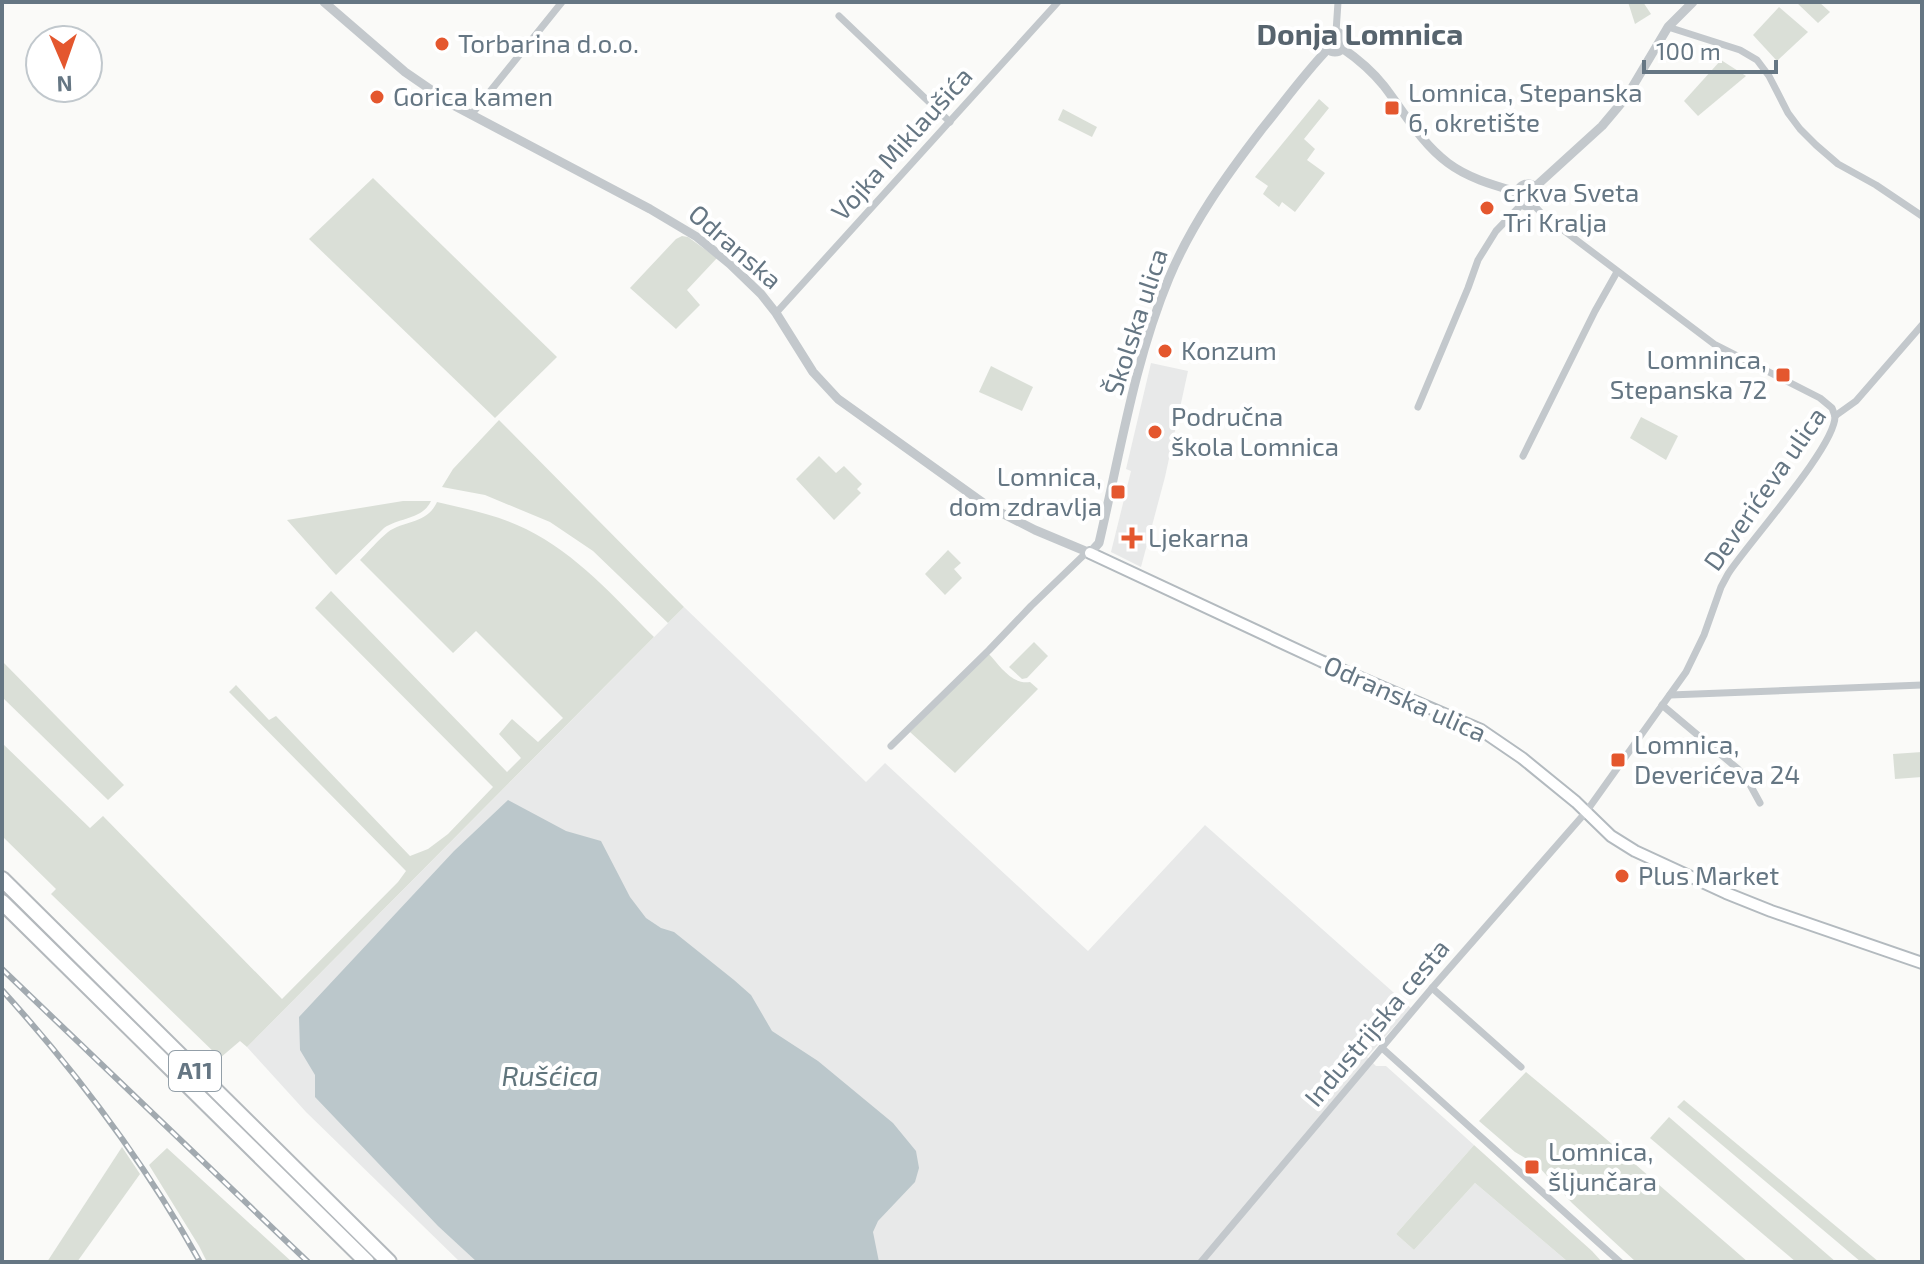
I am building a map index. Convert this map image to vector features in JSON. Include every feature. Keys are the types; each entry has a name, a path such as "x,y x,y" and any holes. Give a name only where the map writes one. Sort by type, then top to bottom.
{"highway":[{"name":"A11","path":"2,879 389,1262"},
{"name":"A11","path":"2,902 367,1262"}],"main road":[{"name":"Odranska ulica","path":"1088,553 1321,661 1468,723 1522,758 1625,846 1771,911 1922,963"}],"street":[{"name":"Odranska","path":"324,2 421,84 471,115 685,229 730,264 761,294 813,372 830,392 851,409 986,505 1088,553"},
{"path":"471,115 562,2"},
{"name":"Vojka Miklaušića","path":"776,313 1058,2"},
{"name":"Školska ulica","path":"1336,32 1338,2"},
{"path":"1535,187 1602,126 1627,96 1668,27 1693,2"},
{"path":"839,16 950,122"},
{"path":"1668,27 1740,50 1757,60 1788,113 1816,145 1838,164 1922,216"},
{"name":"Školska ulica","path":"1336,32 1344,38 1342,48"},
{"name":"Školska ulica","path":"1088,553 1099,543 1142,360 1169,277 1218,187 1308,70 1328,49 1326,36 1336,32"},
{"path":"1328,49 1337,52 1342,48 1373,74 1421,137 1446,162 1480,181 1517,192"},
{"path":"1418,407 1478,260 1496,231 1528,204 1538,199 1535,187 1528,184 1517,192 1518,199 1528,204 1542,214 1714,344 1820,398 1829,404 1835,416"},
{"path":"1523,456 1617,272"},
{"name":"Deverićeva ulica","path":"1586,812 1686,672 1728,574 1821,451 1835,427 1835,416 1856,401 1922,325"},
{"path":"891,746 1088,553"},
{"path":"1670,695 1922,685"},
{"path":"1662,705 1738,769 1760,803"},
{"name":"Industrijska cesta","path":"1201,1262 1432,988 1586,812"},
{"path":"1432,988 1521,1067"},
{"path":"1382,1048 1620,1262"}],"shaded area":[{"path":"1628,2 1643,2 1651,14 1635,24"},
{"path":"1796,2 1819,2 1830,12 1818,23"},
{"path":"1779,7 1808,32 1777,61 1753,35"},
{"path":"1721,60 1746,76 1698,116 1684,101"},
{"path":"1319,99 1329,108 1304,139 1315,149 1307,160 1325,173 1295,212 1282,202 1279,207 1263,194 1268,186 1255,177"},
{"path":"1063,109 1097,127 1092,137 1058,120"},
{"path":"373,178 557,357 495,418 309,239"},
{"path":"682,236 717,258 687,290 700,305 676,329 630,288"},
{"path":"1151,363 1188,371 1141,567 1111,552 1131,471 1126,469"},
{"path":"991,366 1033,387 1022,411 979,392"},
{"path":"1641,417 1678,436 1666,460 1630,438"},
{"path":"499,420 684,607 668,623 593,551 550,522 485,495 442,487 453,469"},
{"path":"819,456 836,473 844,466 862,484 857,489 861,493 834,520 796,479"},
{"path":"403,501 431,501 422,512 384,528 336,575 287,520"},
{"path":"437,502 504,520 545,539 594,578 654,637 247,1047 240,1041 220,1058 51,894 56,889 2,836 2,743 90,828 103,816 282,999 406,871 229,692 236,685 269,720 276,716 410,856 428,849 448,834 493,787 315,608 331,591 507,772 521,758 499,734 512,719 538,742 563,718 476,631 453,653 360,560 388,532 422,518"},
{"path":"948,550 961,563 954,569 962,578 945,595 925,574"},
{"path":"684,607 866,782 885,763 1088,951 1205,825 1411,1008 1367,1057 1376,1066 1386,1066 1474,1145 1396,1234 1414,1250 1475,1183 1568,1262 460,1262 306,1112 247,1047"},
{"path":"1034,642 1048,656 1027,678 1022,679 1009,667"},
{"path":"988,653 1012,678 1030,682 1038,689 955,773 910,732"},
{"path":"2,661 124,785 108,800 2,697"},
{"path":"1922,752 1922,777 1895,779 1893,754"},
{"path":"1526,1072 1748,1262 1636,1262 1572,1203 1537,1165 1515,1152 1479,1121"},
{"path":"1684,1100 1879,1262 1861,1262 1677,1107"},
{"path":"1669,1117 1836,1262 1796,1262 1650,1138"},
{"path":"1474,1145 1602,1262 1568,1262 1475,1183 1414,1250 1396,1234"},
{"path":"122,1147 140,1174 77,1262 47,1262"},
{"path":"167,1148 292,1262 207,1262 149,1165"}],"water":[{"name":"Rušćica","path":"508,800 566,831 601,841 630,897 646,918 674,932 734,980 751,995 772,1031 818,1061 893,1123 916,1151 919,1168 915,1182 878,1221 873,1232 879,1262 477,1262 438,1226 315,1097 315,1075 300,1050 299,1017 454,851"}],"railway":[{"path":"2,969 308,1262"},
{"path":"2,990 109,1120 157,1190 200,1262"}],"place":[{"name":"Torbarina d.o.o.","path":"442,44"},
{"name":"Gorica kamen","path":"377,97"},
{"name":"Lomnica, Stepanska 6, okretište","path":"1392,108"},
{"name":"crkva Sveta Tri Kralja","path":"1487,208"},
{"name":"Konzum","path":"1165,351"},
{"name":"Lomninca, Stepanska 72","path":"1783,375"},
{"name":"Područna škola Lomnica","path":"1155,432"},
{"name":"Lomnica, dom zdravlja","path":"1118,492"},
{"name":"Ljekarna","path":"1132,538"},
{"name":"Lomnica, Deverićeva 24","path":"1618,760"},
{"name":"Plus Market","path":"1622,876"},
{"name":"Lomnica, šljunčara","path":"1532,1167"}],"district":[{"name":"Donja Lomnica","path":"1360,35"}]}
